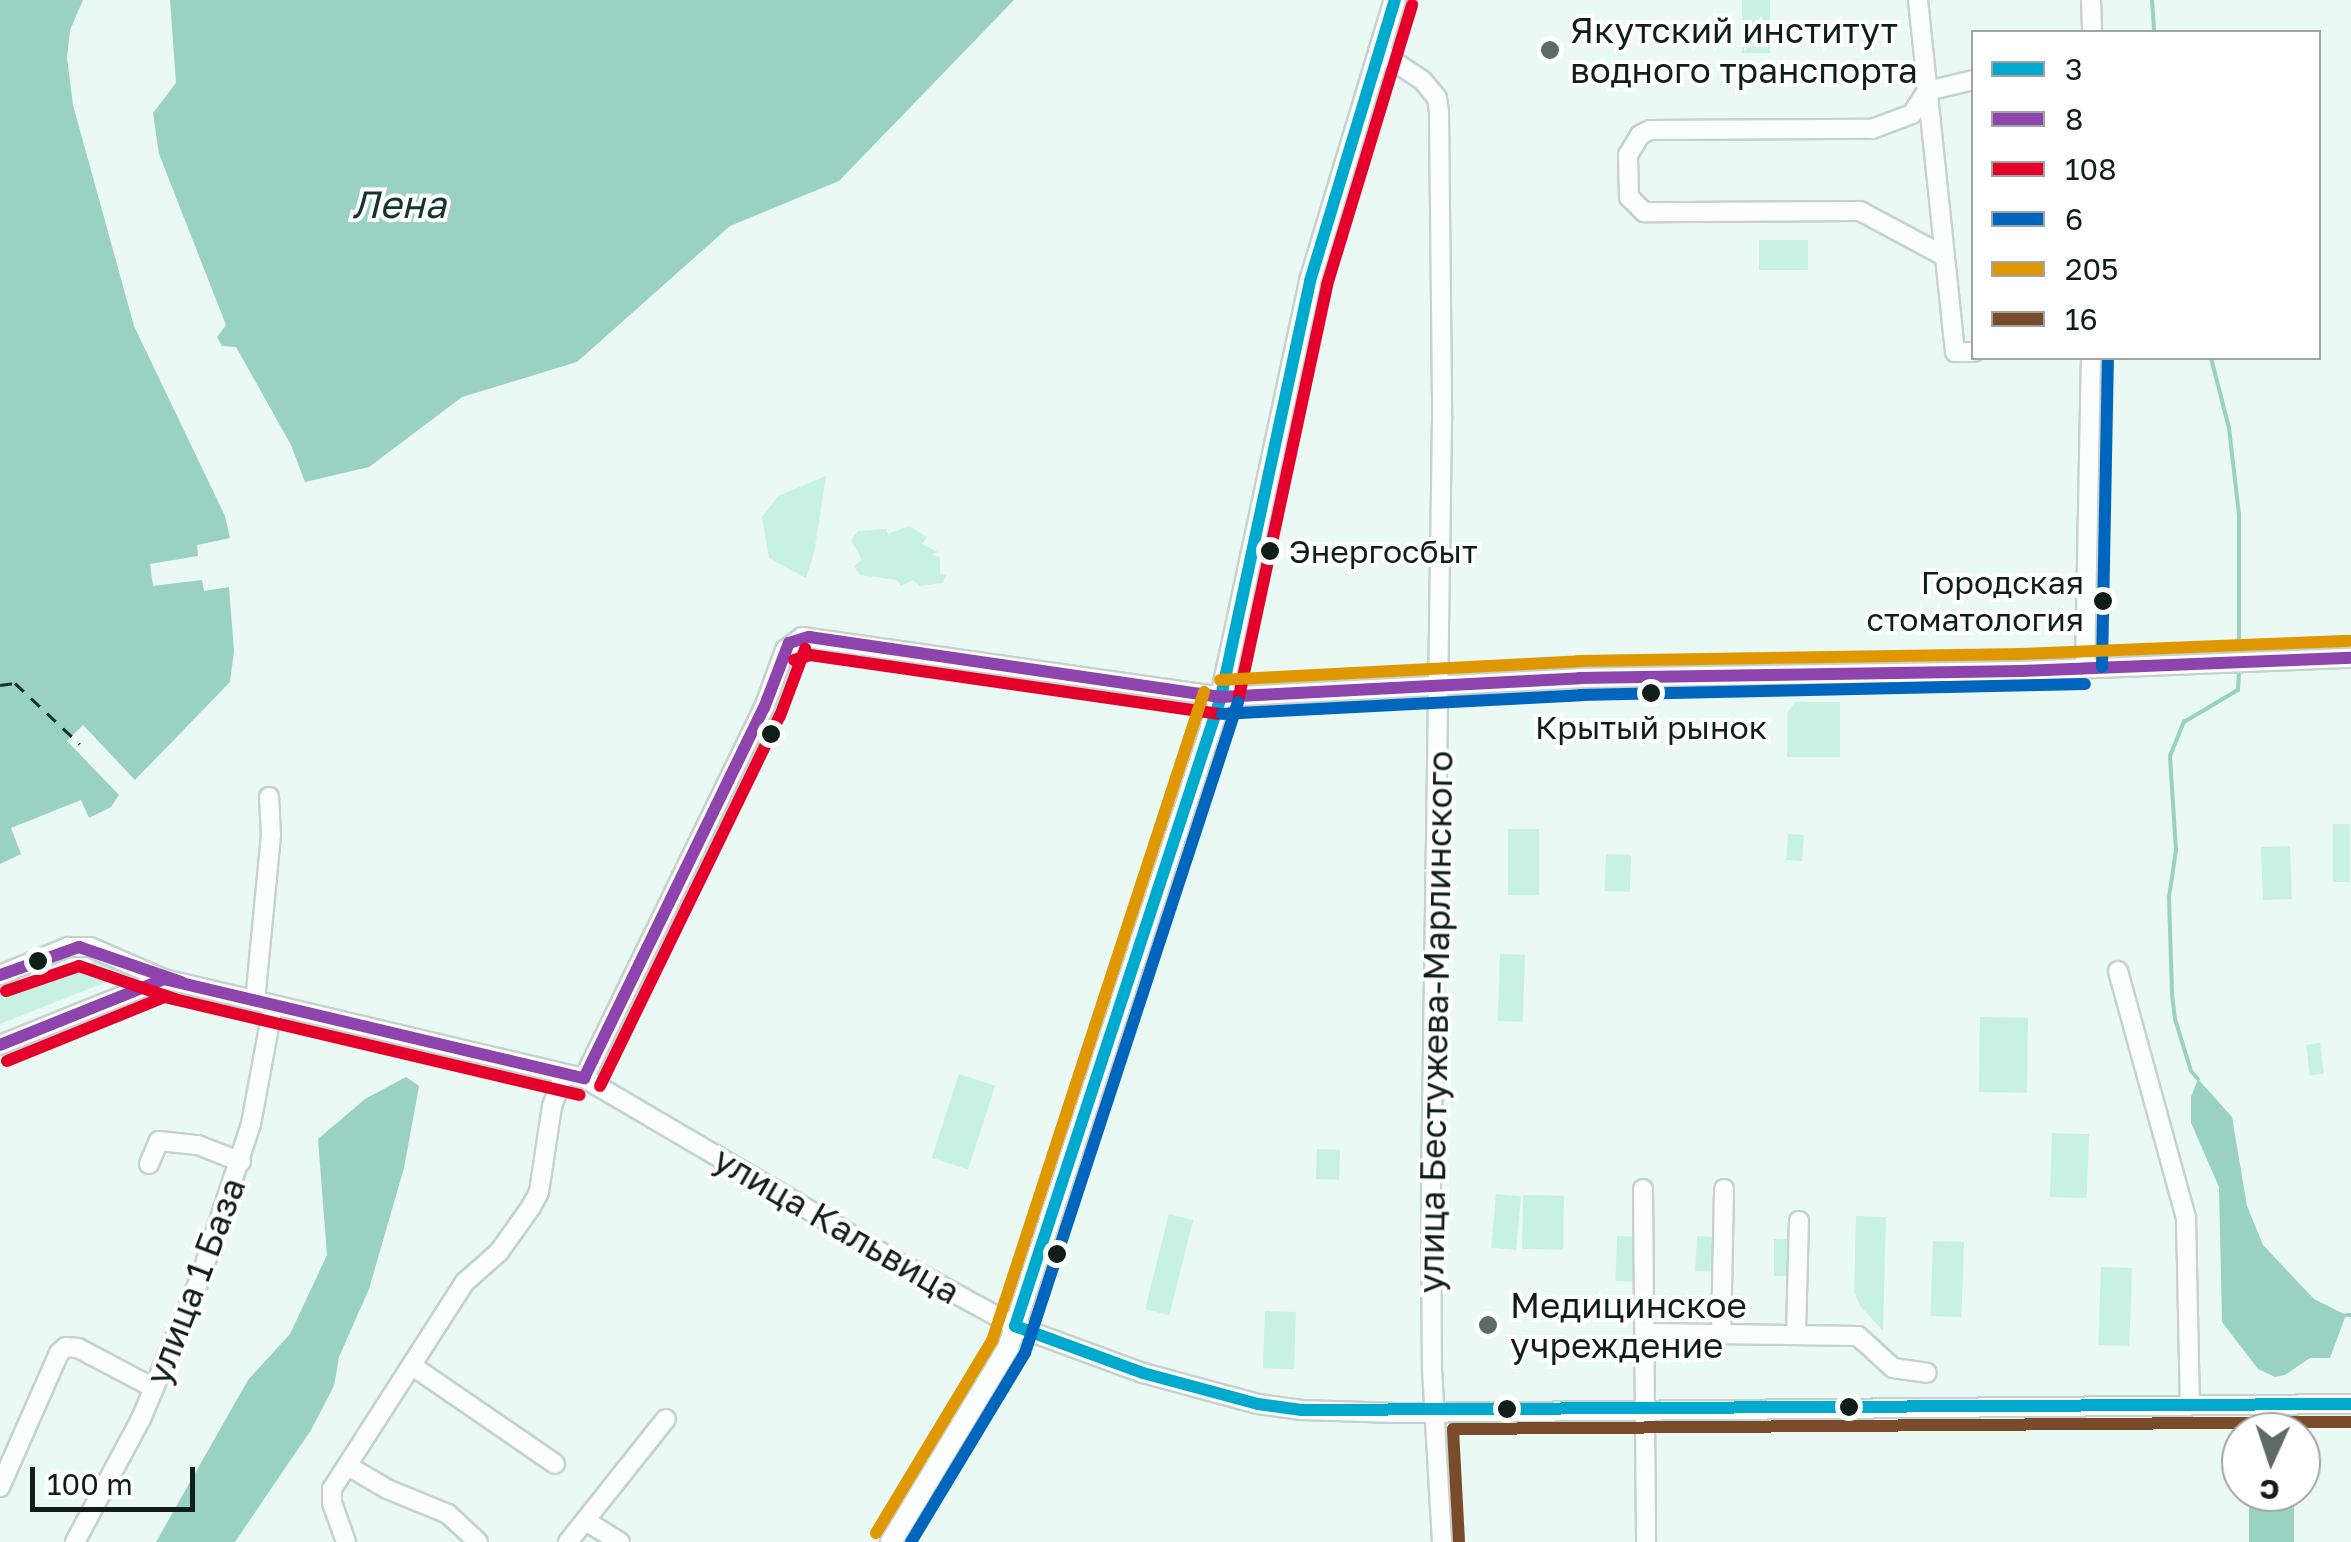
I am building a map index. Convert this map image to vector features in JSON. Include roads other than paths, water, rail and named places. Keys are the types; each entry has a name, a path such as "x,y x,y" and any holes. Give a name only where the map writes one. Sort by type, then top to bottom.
{"main road":[{"path":"890,1542 921,1499 1008,1348 1221,698 1310,282 1396,0"}],"street":[{"path":"1918,0 1955,352 1971,352"},
{"path":"2091,0 2092,30"},
{"name":"улица Бестужева-Марлинского","path":"1378,51 1422,80 1437,98 1439,112 1439,685 1431,1191 1442,1542"},
{"path":"1944,256 1860,210 1650,214 1634,207 1628,192 1628,154 1640,135 1650,130 1872,129 1912,114 1927,92 1971,81"},
{"path":"2085,667 2091,360"},
{"path":"584,1078 764,708 789,643 809,636 1221,698 1650,676 2351,658"},
{"name":"улица 1 База","path":"75,1542 154,1388 201,1276 241,1162 264,1003 272,835 269,797"},
{"name":"улица Кальвица","path":"0,974 80,947 164,979 584,1078 892,1259 1015,1326 1142,1373 1258,1404 1302,1410 1435,1412 2351,1404"},
{"path":"2118,971 2186,1218 2190,1404"},
{"path":"1,1045 164,979"},
{"path":"346,1542 332,1496 465,1282 499,1252 539,1192 552,1106 564,1074"},
{"path":"148,1164 159,1141 198,1145 241,1162"},
{"path":"1643,1189 1646,1542"},
{"path":"1721,1335 1724,1189"},
{"path":"1796,1334 1799,1221"},
{"path":"1645,1333 1858,1336 1893,1368 1927,1373"},
{"path":"0,1488 59,1353 66,1347 78,1348 154,1388"},
{"path":"414,1367 555,1464"},
{"path":"568,1542 666,1419"},
{"path":"348,1466 388,1489 448,1514 478,1542"},
{"path":"586,1521 620,1542"}],"water":[{"path":"0,0 83,0 70,30 67,58 73,105 134,326 225,516 230,538 197,545 198,556 150,564 153,586 202,580 204,591 229,587 234,651 230,682 135,780 83,725 67,741 119,795 111,807 89,818 81,800 11,828 21,854 0,864"},
{"name":"Лена","path":"170,0 1014,0 839,181 730,226 577,362 462,397 369,467 305,482 291,445 236,347 222,346 217,337 226,325 159,154 153,113 176,83"},
{"path":"406,1077 419,1086 404,1168 369,1289 339,1357 334,1386 311,1430 235,1542 156,1542 248,1380 290,1334 327,1255 318,1139 365,1099"},
{"path":"2198,1079 2232,1117 2247,1206 2263,1245 2314,1299 2346,1315 2330,1358 2310,1358 2285,1375 2275,1377 2258,1369 2222,1322 2219,1187 2191,1123 2191,1097"},
{"path":"2249,1512 2294,1512 2294,1542 2249,1542"}],"waterway":[{"path":"2152,0 2154,30"},
{"path":"2212,360 2229,428 2239,514 2239,655"},
{"path":"2198,1079 2191,1071 2175,1019 2172,993 2169,897 2176,850 2170,756 2184,722 2238,690 2239,669"},
{"path":"2346,1315 2351,1315"}],"place":[{"name":"Якутский институт водного транспорта","path":"1550,50"},
{"name":"Энергосбыт","path":"1270,551"},
{"name":"Городская стоматология","path":"2103,601"},
{"name":"Крытый рынок","path":"1651,693"},
{"name":"Медицинское учреждение","path":"1488,1325"}]}
